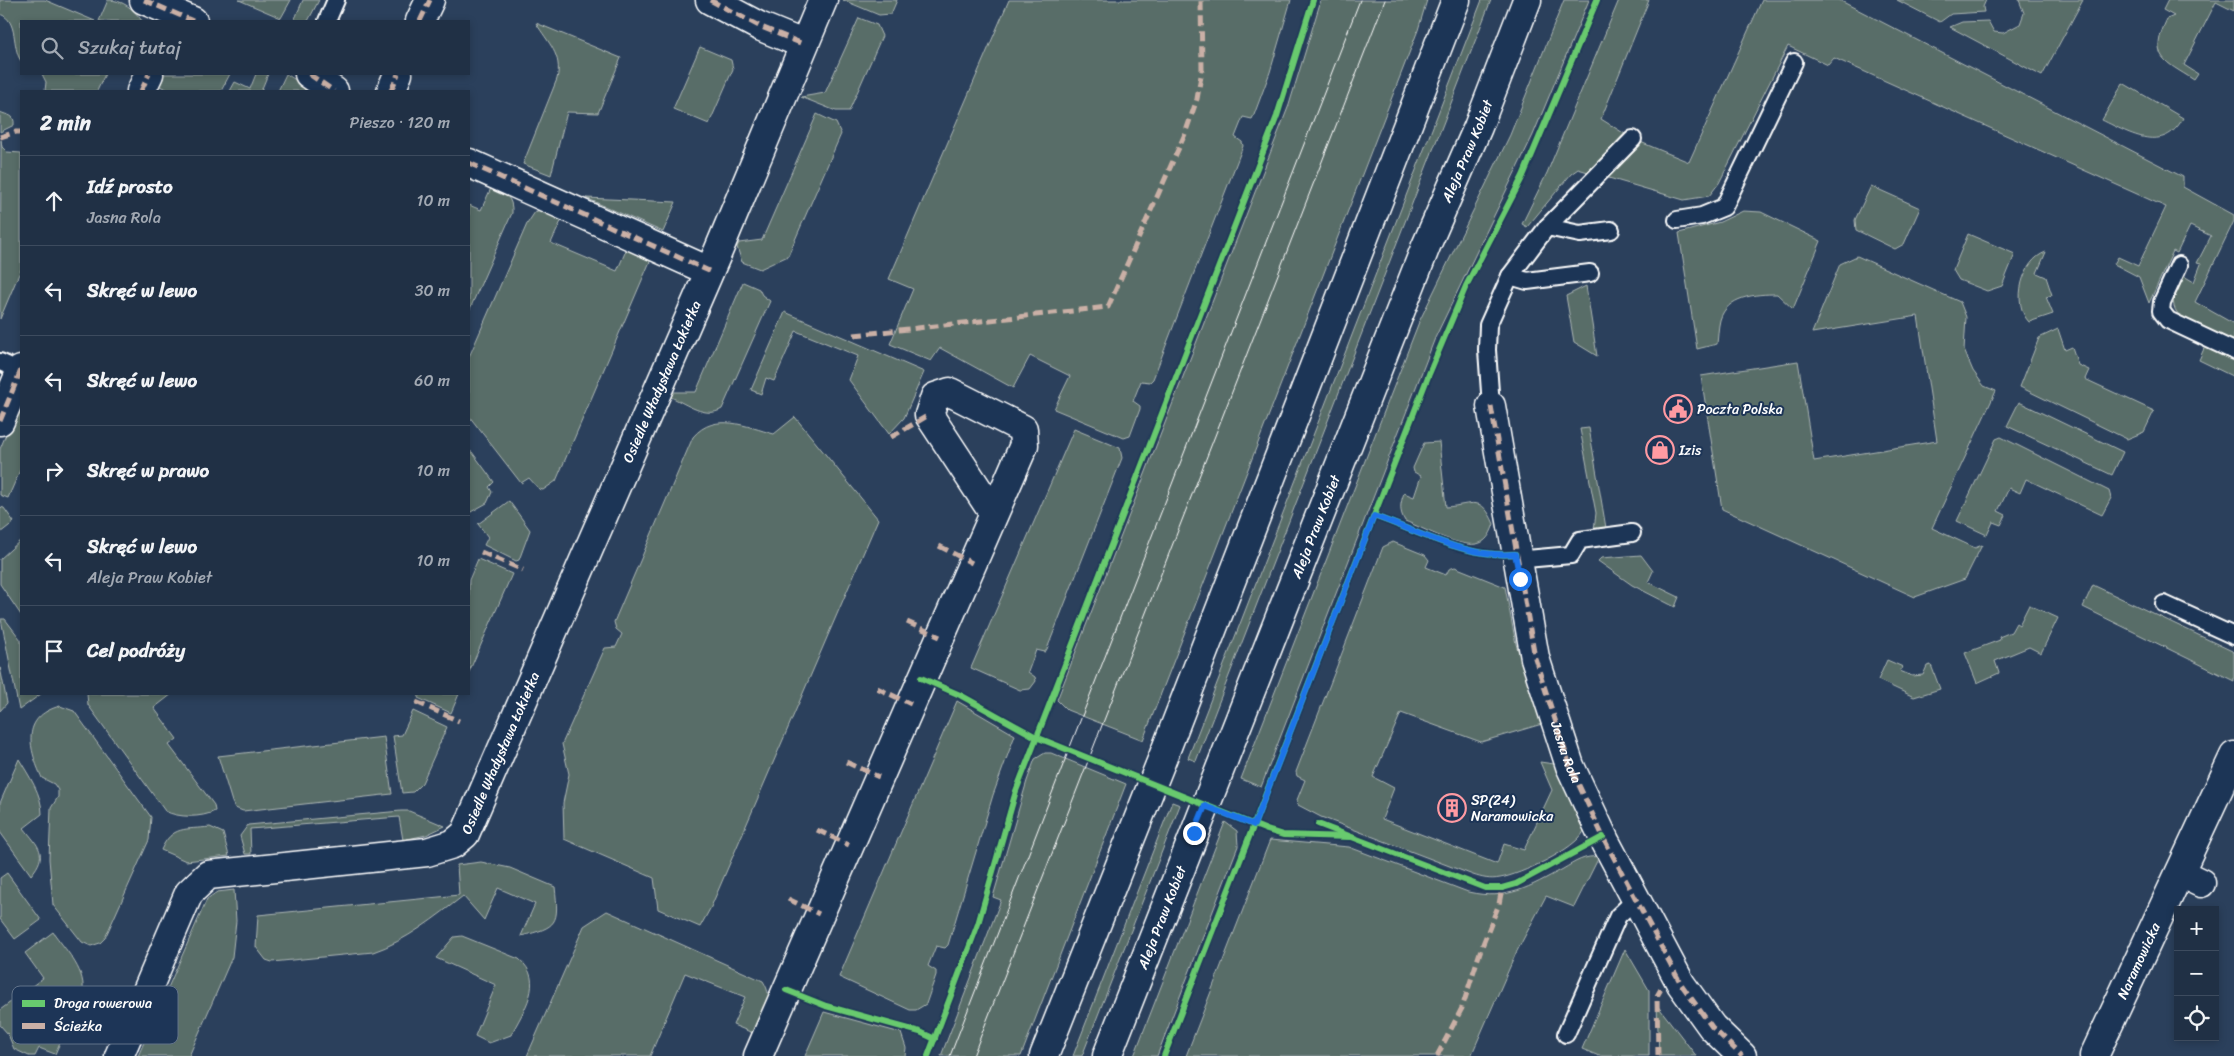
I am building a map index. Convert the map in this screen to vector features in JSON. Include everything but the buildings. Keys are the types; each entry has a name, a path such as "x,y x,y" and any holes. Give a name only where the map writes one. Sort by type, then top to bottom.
{"street":[{"path":"144,0 179,18"},
{"path":"420,20 430,0"},
{"path":"710,0 759,26 803,44"},
{"name":"Osiedle Władysława Łokietka","path":"149,986 189,893 208,875 427,852 453,844 465,834 709,271 823,0"},
{"path":"1044,1056 1164,754 1456,0"},
{"name":"Aleja Praw Kobiet","path":"1107,1056 1422,255 1478,127 1527,0"},
{"path":"141,90 149,75"},
{"path":"310,75 333,90"},
{"path":"391,90 398,75"},
{"path":"470,163 709,271"},
{"path":"0,421 20,373"},
{"name":"Jasna Rola","path":"1491,406 1516,560 1535,658 1550,711 1570,766 1598,828 1681,984 1712,1027 1742,1056"},
{"path":"758,1056 994,514"},
{"name":"Naramowicka","path":"2094,1056 2190,878 2234,756"},
{"name":"Osiedle Władysława Łokietka","path":"119,1056 124,1044"}],"lane":[{"path":"327,20 336,0"},
{"path":"1677,220 1702,216 1724,207 1794,62"},
{"path":"1491,406 1487,350 1488,325 1510,276 1547,227 1632,138"},
{"path":"1547,227 1580,234 1611,230"},
{"path":"2179,265 2162,302 2161,311 2168,320 2234,350"},
{"path":"1510,276 1526,281 1590,274"},
{"path":"0,362 20,371"},
{"path":"1516,560 1571,555 1580,540 1632,534"},
{"path":"2164,604 2234,636"},
{"path":"1566,1034 1618,916 1636,899"}],"green space":[{"path":"0,0 45,0 93,20 20,20 20,59 10,22 0,14"},
{"path":"108,0 113,0 128,6 141,20 99,20"},
{"path":"239,0 291,0 281,18"},
{"path":"303,0 319,0 309,20 294,20"},
{"path":"843,0 897,0 891,14 879,15"},
{"path":"1009,0 1291,0 1270,72 1254,115 1252,119 1243,117 1235,137 1242,142 1243,146 1153,379 1150,382 1141,381 1133,401 1140,406 1140,409 1130,436 1124,438 1054,409 1070,376 1030,356 1013,388 940,348 931,361 890,344 913,289 889,279"},
{"path":"1321,0 1427,0 1418,30 1143,740 1067,710 1057,700 1289,105"},
{"path":"1482,0 1491,0 1196,761 1188,758"},
{"path":"1564,0 1589,0 1533,135 1435,338 1261,787 1241,779 1419,322 1510,135"},
{"path":"1619,0 1649,0 1601,119 1633,139 1689,162 1762,0 1839,0 2183,177 2183,187 2234,215 2234,221 2195,302 2234,324 2234,343 2184,319 2175,309 2175,293 2182,275 2194,282 2201,264 2197,263 2211,236 2190,226 2177,253 2173,251 2149,303 2139,277 2114,264 2118,257 2138,266 2166,207 1834,58 1828,65 1788,46 1719,183 1709,196 1684,200 1578,169 1571,174 1527,227 1522,224 1547,173"},
{"path":"1897,0 1986,0 1983,7 1984,12 1951,14 1940,22"},
{"path":"2019,0 2083,0 2042,76 1950,27 1962,22 1988,21 1994,32 2003,33 2020,24 2024,13"},
{"path":"2168,0 2234,0 2234,11 2216,2 2184,65 2198,74 2194,80 2168,63 2160,50 2159,42 2167,19 2174,16 2163,10"},
{"path":"859,18 877,25 882,36 849,111 836,111 801,97 825,93"},
{"path":"536,23 621,58 598,113 567,112 551,175 523,164 557,79 558,71 558,63 553,49"},
{"path":"700,47 731,60 733,69 709,124 673,109"},
{"path":"42,75 105,75 97,90 45,90 46,82"},
{"path":"160,75 229,75 222,90 169,90 155,84"},
{"path":"256,75 268,75 261,90 231,90 235,82 250,89"},
{"path":"286,75 288,75 299,82 305,90 278,90"},
{"path":"2123,83 2183,118 2175,129 2157,138 2135,135 2102,120"},
{"path":"0,112 10,116 14,121 14,125 0,132"},
{"path":"817,114 836,123 841,134 788,256 760,269 742,262 737,247 739,243 762,240"},
{"path":"1,140 2,147 7,152 20,153 20,271 0,319"},
{"path":"492,186 510,199 512,213 470,309 470,205 481,210"},
{"path":"1871,186 1920,208 1904,244 1895,249 1856,230 1855,220"},
{"path":"586,198 676,202 663,232"},
{"path":"540,210 563,217 551,243 617,271 628,246 651,259 556,481 543,490 539,489 529,478 521,483 470,417 470,355 527,224 535,212"},
{"path":"1743,211 1761,212 1821,241 1793,309 1777,294 1751,296 1735,301 1724,312 1720,320 1717,344 1697,349 1679,233 1720,222"},
{"path":"1968,234 2015,254 2002,286 1987,291 1959,280 1953,270"},
{"path":"2046,252 2037,273 2046,277 2052,295 2046,297 2053,314 2029,322 2021,304 2022,283 2025,273 2031,264"},
{"path":"1857,256 1960,302 1966,317 1964,350 1973,371 1984,386 1996,391 1932,528 1975,548 1982,545 1965,579 1915,597 1722,509 1701,376 1798,361 1814,461 1937,441 1918,316 1812,333 1840,264"},
{"path":"743,282 759,289 762,295 770,301 722,409 716,412 703,411 671,397 673,392 696,392"},
{"path":"1586,286 1597,356 1574,342 1566,296"},
{"path":"785,312 924,372 904,418 889,434 849,380 858,356 796,331 774,381 766,378 761,394 751,390"},
{"path":"2058,329 2065,350 2072,347 2078,365 2089,370 2085,379 2154,411 2144,432 2127,439 2020,387 2039,338"},
{"path":"2206,344 2234,357 2234,377 2199,360"},
{"path":"2019,402 2123,452 2112,475 2007,426"},
{"path":"16,410 20,412 20,470 8,498 0,495 0,449"},
{"path":"795,417 878,519 711,907 700,927 658,909 654,878 564,839 563,803 569,774 562,744 605,648 616,647 622,634 616,629 614,622 693,437 702,429 721,423 742,425 774,434"},
{"path":"1589,428 1606,528 1594,530 1596,513 1580,429"},
{"path":"1074,429 1120,448 1122,458 1047,649 1045,652 1036,650 1028,672 1035,677 1036,681 1030,689 1020,690 971,668"},
{"path":"2001,437 2109,491 2111,498 2102,515 2026,479 2020,493 2009,488 1998,511 2006,515 2001,525 1993,522 1987,535 1957,521 1996,439"},
{"path":"1439,442 1446,507 1475,503 1485,508 1494,524 1483,542 1464,544 1454,541 1405,521 1403,517 1401,507 1404,493 1414,497 1421,476 1414,472 1413,468 1424,443"},
{"path":"470,452 472,452 494,482 489,487 492,492 487,503 470,512"},
{"path":"509,501 530,530 519,560 516,561 484,545 488,537 478,524"},
{"path":"0,507 4,508 14,522 0,533"},
{"path":"20,541 20,614 0,584 0,559"},
{"path":"1393,542 1425,555 1429,560 1426,567 1446,575 1449,569 1455,567 1505,587 1516,644 1542,724 1481,742 1401,713 1373,777 1394,788 1382,819 1497,864 1504,844 1524,850 1552,790 1540,762 1554,764 1584,831 1570,846 1533,867 1496,879 1476,876 1321,817 1298,805 1297,800 1305,780 1297,776 1296,772 1383,547"},
{"path":"1641,555 1653,571 1648,582 1679,597 1675,607 1632,585 1598,561 1601,558"},
{"path":"478,559 512,574 470,670 470,578"},
{"path":"2093,585 2232,651 2234,653 2234,681 2083,607"},
{"path":"2029,605 2058,618 2041,653 2029,647 1995,661 1999,673 1977,683 1965,653 2000,640 1999,637 2011,632 2016,623 2019,625"},
{"path":"1,619 5,619 20,639 20,695 40,695 19,710"},
{"path":"1887,660 1903,667 1900,671 1912,676 1923,675 1927,666 1931,665 1940,689 1914,697 1878,680"},
{"path":"0,667 7,703 0,711"},
{"path":"87,695 171,695 154,708 177,739 169,745 214,805 215,811 204,815 190,816 176,815 165,811 88,705"},
{"path":"420,695 459,695 451,713 418,698"},
{"path":"957,701 1015,735 993,795 948,945 945,948 936,946 928,966 936,971 936,975 926,1004 916,1010 910,1010 839,977"},
{"path":"60,706 74,711 151,817 149,840 105,938 100,943 91,946 82,942 53,905 49,859 51,808 58,797 58,790 54,784 42,778 31,745 33,726 38,718 47,711"},
{"path":"413,711 447,727 422,783 413,792 402,793 393,736 402,735"},
{"path":"384,737 392,794 243,811 235,808 232,802 218,756"},
{"path":"1045,753 1051,753 1126,784 1021,1056 941,1056 1001,900 993,897 1027,781 1035,759"},
{"path":"19,759 40,799 42,814 24,828 40,850 39,861 31,875 0,832 0,803"},
{"path":"1172,802 1180,805 1082,1056 1073,1056"},
{"path":"409,811 445,826 426,835 403,840 399,817 250,829 251,854 245,854 240,836 248,825"},
{"path":"1225,822 1237,831 1238,846 1157,1056 1134,1056"},
{"path":"210,827 223,833 229,856 186,861 161,850 170,836 181,830"},
{"path":"1270,840 1349,847 1468,892 1495,895 1529,887 1580,860 1589,857 1599,857 1574,907 1546,896 1516,953 1471,1056 1186,1056"},
{"path":"481,862 510,868 555,887 557,909 553,922 542,930 521,936 535,904 498,888 484,920 463,896 409,935 373,952 272,962 266,960 256,947 258,915 459,895 457,865"},
{"path":"7,873 41,920 15,939 0,919 0,878"},
{"path":"234,890 236,921 232,957 189,1056 138,1056 143,1044 178,1044 178,986 169,986 207,899 217,892"},
{"path":"607,911 763,981 767,988 769,1001 758,1035 733,1025 745,997 685,973 650,1056 527,1056 584,926"},
{"path":"53,932 81,974 83,986 32,986 43,978 25,953"},
{"path":"462,936 519,959 527,968 531,977 530,996 511,1035 489,1043 475,1036 496,985 436,958 454,937"},
{"path":"1625,949 1649,990 1649,1056 1599,1056 1582,1049"},
{"path":"12,1001 12,1044 8,1034 0,1025 0,1010"},
{"path":"1657,1005 1694,1053 1696,1056 1659,1056"},
{"path":"824,1012 901,1033 906,1048 905,1056 805,1056"},
{"path":"12,1044 59,1044 55,1054 39,1048 35,1056 29,1056 14,1049"}],"tram line":[{"path":"950,1056 1360,0"},
{"path":"973,1056 1385,0"}],"marked path":[{"path":"144,0 191,20"},
{"path":"420,20 430,0"},
{"path":"710,0 759,26 803,44"},
{"path":"854,335 1108,307 1185,134 1197,99 1202,70 1201,0"},
{"path":"141,90 149,75"},
{"path":"310,75 333,90"},
{"path":"391,90 398,75"},
{"path":"0,137 20,132"},
{"path":"470,163 709,271"},
{"path":"0,421 20,372"},
{"path":"1491,406 1535,658 1570,766 1605,841 1681,984 1712,1027 1742,1056"},
{"path":"891,437 929,415"},
{"path":"939,546 972,563"},
{"path":"481,552 523,570"},
{"path":"907,622 940,637"},
{"path":"877,688 911,704"},
{"path":"416,702 459,721"},
{"path":"846,762 879,777"},
{"path":"817,830 849,845"},
{"path":"1437,1056 1462,1008 1481,949 1499,904 1502,888"},
{"path":"788,899 819,914"},
{"path":"1658,1056 1657,996 1661,989"}],"cycle path":[{"path":"928,1056 978,924 1016,791 1277,116 1313,0"},
{"path":"1164,1056 1429,374 1466,286 1523,176 1597,0"},
{"path":"1374,516 1461,548 1478,552 1515,554"},
{"path":"921,678 960,695 1036,737 1267,830 1283,835 1350,837"},
{"path":"1318,824 1485,888 1502,888 1516,884 1603,837"},
{"path":"786,990 826,1006 920,1032 935,1039"}],"place":[{"name":"Poczta Polska","path":"1678,409"},
{"name":"Izis","path":"1660,450"},
{"name":"SP(24) Naramowicka","path":"1452,808"}],"route":[{"path":"1194,833 1205,806 1254,825 1374,516 1468,552 1500,555 1515,554 1520,579"}]}
